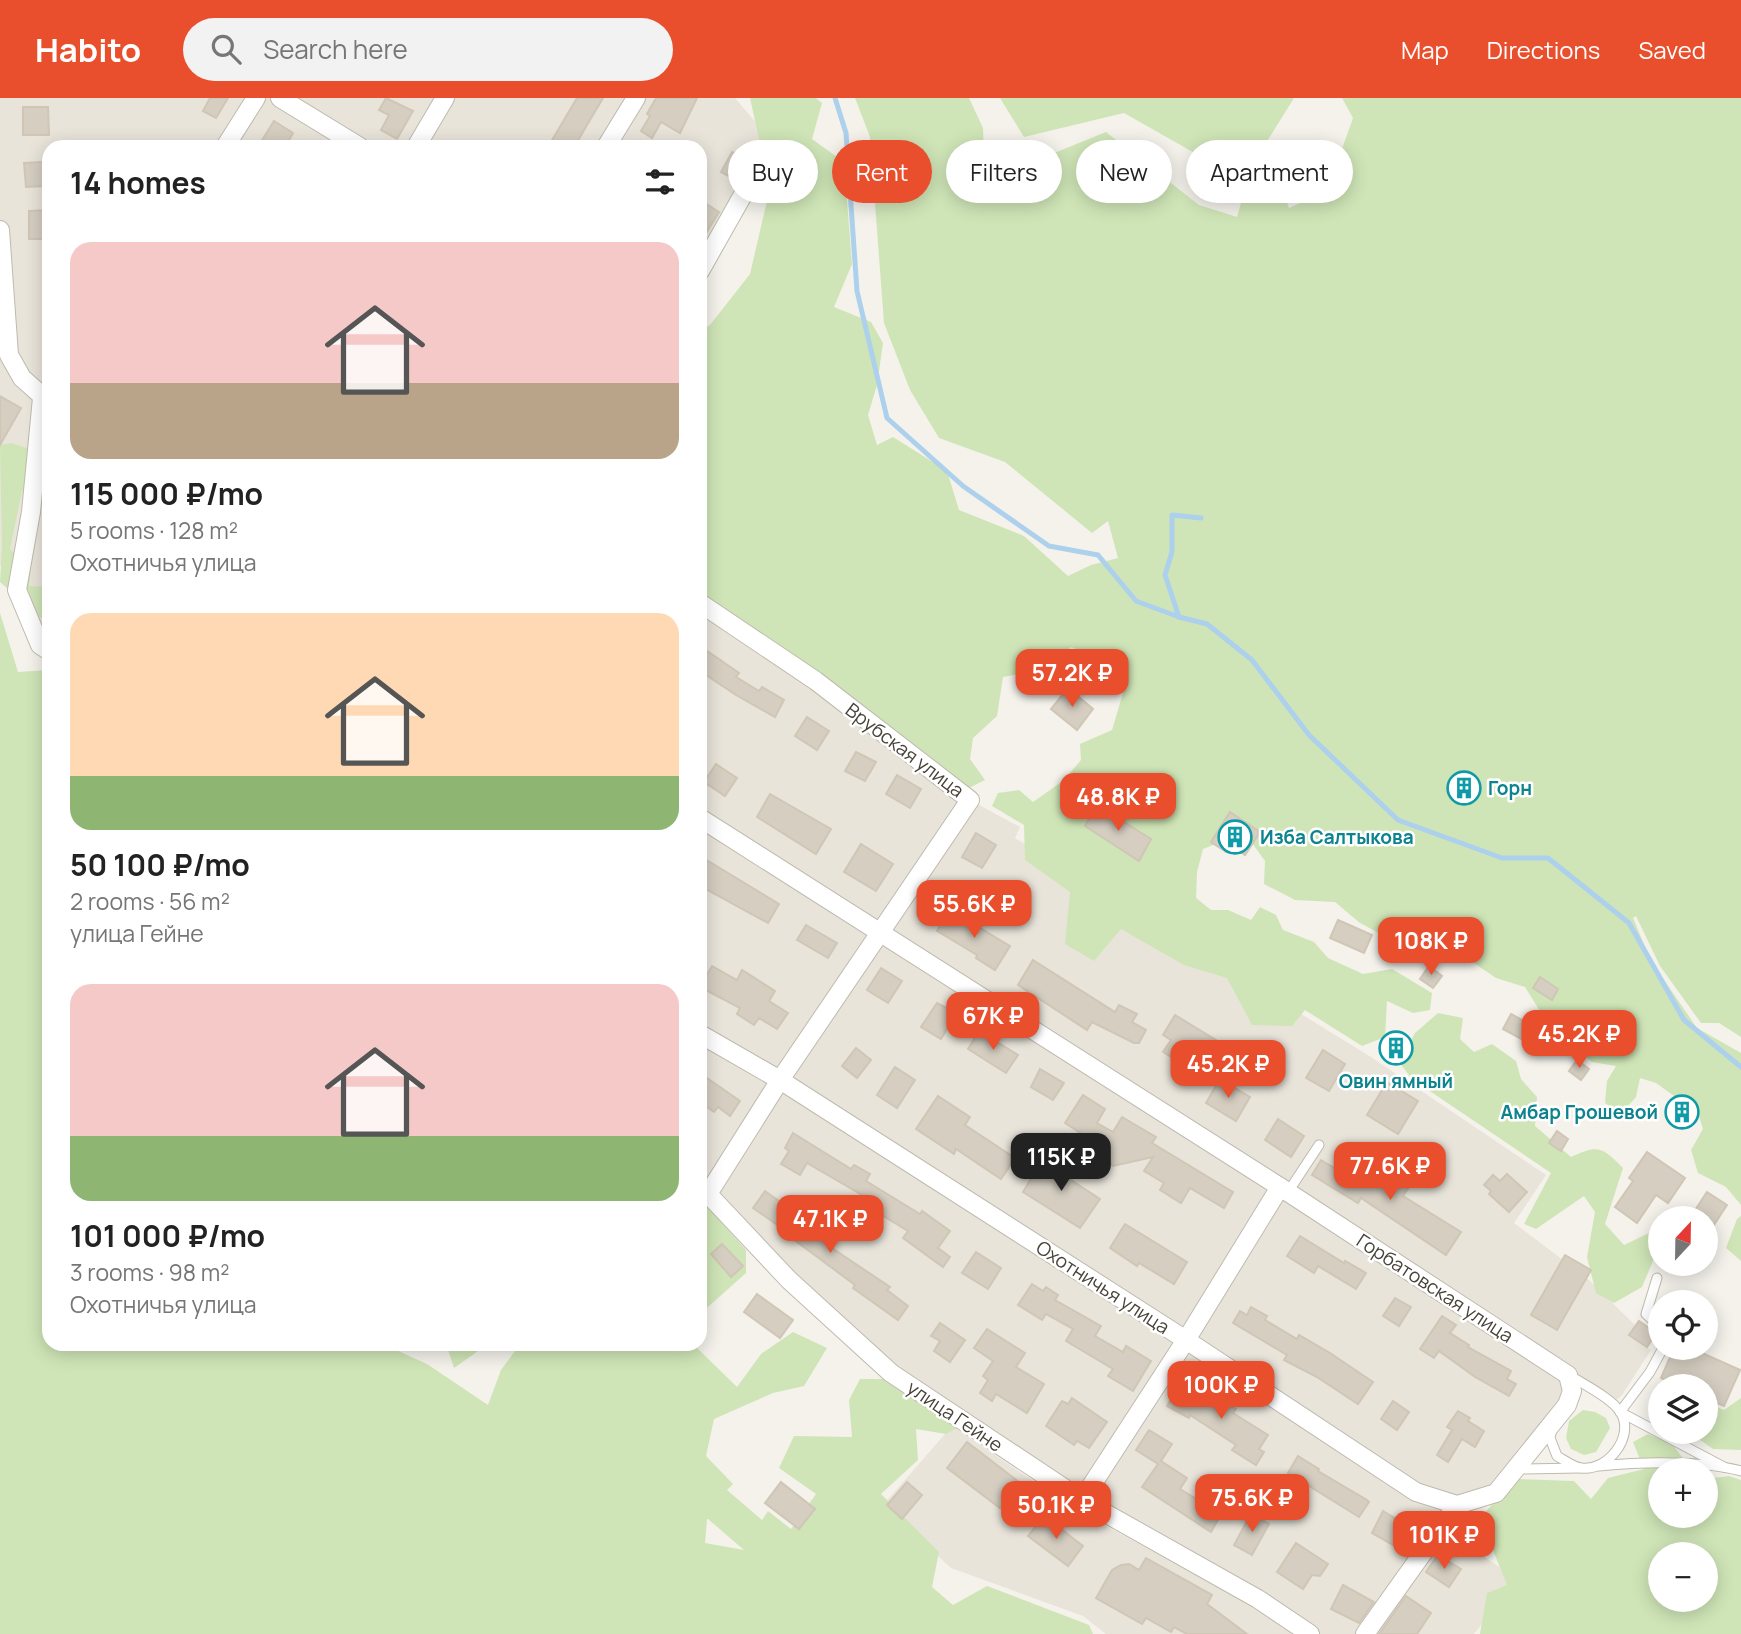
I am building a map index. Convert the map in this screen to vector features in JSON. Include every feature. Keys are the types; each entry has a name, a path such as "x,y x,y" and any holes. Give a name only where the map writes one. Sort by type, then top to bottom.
{"street":[{"path":"229,140 256,98"},
{"path":"280,98 349,140"},
{"path":"420,140 445,98"},
{"path":"610,140 636,98"},
{"path":"707,259 739,203"},
{"path":"0,230 4,355 22,377 42,393"},
{"path":"42,433 17,590 42,646"},
{"name":"Врубская улица","path":"707,608 816,681 970,800 780,1080 708,1194"},
{"name":"Горбатовская улица","path":"707,822 1284,1189 1568,1375"},
{"name":"Охотничья улица","path":"707,1038 780,1080 1186,1340 1416,1492 1457,1505"},
{"path":"1082,1500 1284,1189"},
{"name":"улица Гейне","path":"708,1194 789,1280 891,1373 1082,1500 1258,1599 1310,1634"},
{"path":"1365,1634 1457,1505 1496,1493 1567,1405 1572,1391 1568,1375"}],"lane":[{"path":"1284,1189 1319,1144"},
{"path":"1653,1290 1657,1278"},
{"path":"1620,1412 1656,1360"},
{"path":"1568,1375 1598,1393 1620,1412 1724,1467"},
{"path":"1599,1466 1616,1451 1624,1438 1625,1424 1620,1412"},
{"path":"1555,1420 1550,1438 1557,1456 1581,1468"},
{"path":"1515,1469 1581,1468 1639,1463 1724,1467 1741,1471"}],"shaded area":[{"path":"0,98 735,98 771,140 728,140 728,203 738,203 707,259 707,140 42,140 42,639 0,565"},
{"path":"707,608 970,800 1020,827 1015,838 1371,1057 1546,1175 1514,1223 1588,1279 1636,1326 1630,1336 1648,1348 1648,1355 1622,1395 1612,1404 1569,1376 1572,1391 1496,1493 1457,1505 1365,1634 1310,1634 891,1373 708,1194 780,1080 707,1038"},
{"path":"707,1049 769,1084 707,1180"},
{"path":"952,1426 1076,1510 1231,1593 1294,1634 1106,1634 1083,1616 951,1568 883,1505"},
{"path":"1446,1531 1517,1579 1474,1634 1371,1634"}],"green space":[{"path":"750,98 816,98 822,103 812,139 759,140"},
{"path":"855,98 969,98 983,128 983,140 946,140 946,203 1062,203 1062,150 1076,144 1076,203 1172,203 1172,184 1186,195 1186,203 1196,203 1237,217 1241,203 1287,203 1289,208 1300,203 1353,203 1353,140 1345,140 1353,118 1342,98 1741,98 1741,1037 1719,1023 1701,1023 1660,966 1636,916 1633,918 1651,961 1697,1028 1741,1053 1741,1205 1726,1187 1698,1173 1691,1150 1703,1129 1698,1113 1656,1083 1640,1078 1636,1097 1621,1114 1605,1103 1607,1081 1616,1066 1592,1062 1549,1026 1525,987 1496,978 1459,953 1420,955 1360,923 1335,902 1295,900 1264,884 1265,861 1252,843 1229,839 1203,849 1197,872 1196,898 1211,910 1228,910 1251,920 1260,907 1276,915 1283,930 1314,942 1328,958 1363,974 1392,969 1432,993 1430,1010 1413,1013 1387,1001 1385,1037 1362,1046 1305,1010 1292,1026 1252,1025 1227,978 1184,965 1121,929 1094,961 1065,944 1070,892 1025,860 1024,825 992,806 998,793 1019,790 1033,802 1064,780 1081,760 1080,744 1112,730 1123,693 1104,659 1071,647 1040,670 1003,677 997,716 973,738 970,759 985,780 969,788 817,670 707,599 707,327 750,274 767,203 818,203 818,143 832,153 832,203 847,203 852,264 834,307 871,322 883,343 877,385 868,415 877,445 893,437 947,471 959,510 1024,536 1068,576 1091,565 1118,558 1108,521 1092,533 1005,462 939,438 910,390 884,323 875,203 932,203 932,140 870,140"},
{"path":"1000,98 1294,98 1268,140 1186,140 1186,148 1124,113 1024,137"},
{"path":"1106,132 1116,140 1086,140"},
{"path":"11,443 42,453 42,476 22,491 10,549 31,569 29,586 42,587 42,618 0,582 0,445"},
{"path":"0,613 18,672 42,670 42,1351 398,1351 427,1364 488,1405 501,1370 515,1351 700,1351 737,1387 761,1354 793,1332 827,1348 804,1386 773,1393 714,1419 706,1456 733,1484 727,1490 762,1520 768,1511 791,1529 816,1494 779,1468 794,1436 852,1437 849,1400 860,1379 904,1379 959,1427 946,1434 916,1429 918,1460 881,1494 939,1552 932,1587 953,1605 987,1586 1089,1625 1093,1634 0,1634","holes":["707,1519 708,1519 744,1550 705,1543"]},
{"path":"1438,1013 1463,1018 1460,1039 1474,1052 1492,1044 1516,1061 1521,1079 1537,1097 1535,1126 1571,1157 1588,1150 1600,1150 1623,1168 1605,1224 1624,1245 1648,1233 1648,1273 1642,1287 1614,1303 1596,1293 1587,1257 1595,1212 1584,1196 1536,1229 1524,1224 1551,1173 1412,1079 1399,1062 1415,1033"},
{"path":"707,1206 746,1250 746,1273 707,1308"},
{"path":"1741,1216 1741,1261 1726,1248 1737,1219"},
{"path":"448,1351 478,1351 454,1368"},
{"path":"1741,1398 1741,1450 1713,1449 1706,1444 1718,1444 1718,1408 1724,1410"},
{"path":"1583,1410 1606,1418 1610,1428 1596,1452 1584,1455 1571,1449 1566,1438 1569,1421"},
{"path":"1648,1434 1648,1444 1672,1444 1683,1458 1648,1458 1648,1528 1718,1528 1718,1477 1729,1476 1741,1480 1741,1634 1480,1634 1487,1593 1507,1585 1480,1518 1515,1479 1574,1481 1591,1499 1608,1478 1644,1469 1633,1442"}],"building":[{"path":"210,98 228,98 216,118 203,111"},
{"path":"386,98 413,111 397,139 381,130 389,115 379,110"},
{"path":"577,98 603,98 578,140 552,140"},
{"path":"656,98 697,98 680,133 661,122 652,138 641,131"},
{"path":"23,107 48,107 49,135 23,135"},
{"path":"274,121 293,133 289,140 262,140"},
{"path":"728,159 728,176 721,172"},
{"path":"42,162 42,186 26,187 24,163"},
{"path":"707,204 719,212 707,232"},
{"path":"42,210 42,239 29,239 29,211"},
{"path":"0,396 21,408 0,445"},
{"path":"707,651 739,673 736,677 759,691 762,687 784,700 775,717 707,676"},
{"path":"1068,688 1093,709 1077,730 1051,709"},
{"path":"807,717 829,731 817,750 795,736"},
{"path":"856,752 876,762 865,781 845,771"},
{"path":"716,764 737,778 725,796 707,784 707,778"},
{"path":"897,775 921,789 910,808 886,794"},
{"path":"770,794 831,829 816,854 757,817"},
{"path":"1097,805 1151,839 1139,861 1085,826"},
{"name":"Изба Салтыкова","path":"1230,812 1260,832 1245,855 1231,845 1226,852 1211,842"},
{"path":"976,833 996,845 982,868 962,857"},
{"path":"861,844 893,864 876,891 844,872"},
{"path":"707,860 779,904 768,923 707,890"},
{"path":"950,910 1010,946 995,970 976,958 977,955 937,931"},
{"path":"1338,920 1372,935 1364,953 1330,938"},
{"path":"806,925 837,943 828,958 797,940"},
{"path":"1033,960 1115,1012 1119,1005 1137,1014 1132,1022 1146,1030 1139,1043 1092,1022 1087,1030 1018,985"},
{"path":"712,966 737,980 742,970 775,991 769,1001 788,1013 777,1029 759,1018 754,1025 737,1014 740,1008 707,991 707,975"},
{"path":"1429,966 1442,976 1433,988 1420,979"},
{"path":"881,968 902,981 888,1003 867,990"},
{"path":"1540,977 1558,989 1552,1000 1533,988"},
{"path":"937,1003 956,1013 941,1039 921,1027"},
{"path":"1511,1014 1533,1026 1525,1041 1503,1029"},
{"path":"1175,1015 1216,1040 1196,1072 1163,1052 1171,1040 1163,1035"},
{"path":"979,1031 1018,1055 1006,1073 968,1049"},
{"name":"Овин ямный","path":"1393,1039 1406,1045 1399,1058 1387,1051"},
{"path":"856,1048 871,1060 857,1078 842,1066"},
{"path":"1323,1050 1345,1064 1329,1091 1306,1078"},
{"path":"1577,1060 1589,1069 1581,1080 1569,1071"},
{"path":"895,1067 915,1080 897,1108 877,1095"},
{"path":"1040,1069 1064,1083 1053,1100 1031,1087"},
{"path":"707,1078 740,1101 730,1116 718,1107 714,1112 707,1107"},
{"path":"1220,1079 1250,1097 1236,1121 1206,1103"},
{"path":"1387,1082 1418,1101 1398,1134 1367,1115"},
{"path":"1083,1095 1105,1109 1097,1123 1113,1132 1122,1117 1156,1137 1152,1143 1233,1192 1224,1208 1190,1188 1181,1203 1160,1190 1164,1183 1144,1171 1153,1157 1113,1166 1104,1160 1099,1145 1065,1123"},
{"path":"938,1096 970,1117 965,1125 1015,1158 1001,1179 956,1149 954,1154 916,1129"},
{"name":"Амбар Грошевой","path":"1679,1102 1692,1112 1685,1122 1671,1113"},
{"path":"1278,1119 1304,1136 1291,1157 1265,1140"},
{"path":"1557,1131 1568,1139 1561,1151 1549,1143"},
{"path":"793,1133 851,1169 854,1165 870,1174 866,1181 920,1214 922,1211 950,1231 938,1248 950,1257 943,1267 903,1238 908,1231 870,1208 874,1202 807,1163 800,1175 781,1164 789,1151 785,1148"},
{"path":"1647,1152 1685,1178 1668,1203 1656,1195 1637,1223 1615,1207 1633,1181 1629,1178"},
{"path":"1045,1156 1071,1172 1068,1178 1100,1199 1080,1228 1023,1192"},
{"path":"1321,1160 1346,1175 1354,1162 1391,1184 1398,1172 1413,1181 1403,1196 1461,1232 1446,1255 1361,1198 1358,1203 1312,1175"},
{"path":"1507,1174 1527,1192 1509,1212 1489,1194 1491,1191 1484,1185 1493,1175 1500,1181"},
{"path":"765,1191 827,1236 823,1242 890,1287 887,1290 908,1306 898,1320 853,1288 855,1285 793,1239 795,1237 753,1208"},
{"path":"1707,1192 1727,1205 1718,1219 1718,1206 1698,1206"},
{"path":"1125,1224 1187,1262 1174,1284 1139,1263 1137,1266 1110,1248"},
{"path":"1300,1236 1366,1273 1356,1289 1318,1266 1314,1273 1287,1256"},
{"path":"722,1244 743,1266 731,1277 711,1254"},
{"path":"976,1252 1001,1268 988,1289 962,1273"},
{"path":"1565,1255 1591,1270 1557,1330 1531,1315"},
{"path":"1032,1284 1043,1291 1046,1287 1058,1295 1055,1300 1101,1326 1095,1336 1123,1352 1126,1346 1151,1361 1133,1391 1108,1376 1113,1369 1066,1341 1073,1329 1046,1314 1042,1320 1018,1305"},
{"path":"757,1294 793,1320 780,1338 744,1312"},
{"path":"1395,1298 1411,1307 1399,1326 1383,1316"},
{"path":"1251,1307 1267,1316 1265,1320 1297,1339 1299,1335 1373,1382 1358,1404 1317,1377 1284,1360 1287,1355 1233,1323 1240,1311 1247,1315"},
{"path":"1442,1316 1456,1325 1450,1333 1469,1345 1468,1347 1511,1371 1507,1379 1516,1384 1509,1396 1475,1377 1439,1351 1434,1358 1420,1349"},
{"path":"1639,1321 1648,1327 1648,1345 1647,1347 1629,1335"},
{"path":"940,1323 965,1340 950,1362 934,1351 940,1341 931,1336"},
{"path":"987,1329 1025,1353 1016,1367 1044,1384 1027,1413 996,1394 992,1401 980,1393 988,1380 983,1376 993,1361 974,1348"},
{"path":"1669,1360 1718,1360 1740,1370 1724,1406 1718,1403 1718,1374 1663,1374"},
{"path":"1191,1383 1236,1409 1233,1413 1268,1435 1259,1449 1264,1452 1256,1465 1232,1450 1236,1445 1190,1415 1189,1418 1167,1406 1175,1392 1184,1397"},
{"path":"1072,1398 1107,1422 1089,1448 1077,1441 1074,1445 1046,1426 1062,1401 1068,1404"},
{"path":"1393,1401 1409,1412 1397,1430 1381,1419"},
{"path":"1458,1411 1484,1431 1475,1447 1462,1439 1448,1462 1437,1455 1452,1430 1447,1427"},
{"path":"1149,1430 1172,1444 1161,1461 1187,1478 1180,1489 1221,1514 1211,1532 1142,1487 1158,1464 1136,1450"},
{"path":"967,1442 1019,1482 1000,1508 947,1468"},
{"path":"1298,1456 1369,1502 1359,1517 1288,1473"},
{"path":"781,1482 815,1509 799,1529 765,1503"},
{"path":"907,1482 922,1495 902,1519 887,1505"},
{"path":"1383,1511 1405,1524 1393,1545 1372,1533"},
{"path":"1251,1514 1269,1524 1252,1555 1234,1545"},
{"path":"1044,1516 1083,1546 1068,1566 1028,1536"},
{"path":"1296,1543 1328,1564 1320,1576 1312,1575 1303,1589 1277,1572"},
{"path":"1438,1555 1461,1569 1449,1587 1426,1572"},
{"path":"1146,1558 1212,1595 1207,1604 1247,1634 1187,1634 1174,1627 1171,1632 1146,1618 1142,1624 1096,1598 1112,1570 1129,1564 1139,1570"},
{"path":"1343,1585 1374,1602 1359,1623 1331,1609"},
{"path":"1406,1596 1431,1613 1417,1634 1379,1634"}],"waterway":[{"path":"835,98 846,133 857,291 887,418 963,486 1049,546 1098,555 1136,601 1207,624 1252,660 1309,735 1398,820 1502,858 1548,858 1629,923 1684,1020 1741,1067"},
{"path":"1179,617 1165,575 1172,552 1172,515 1201,518"}],"place":[{"name":"Горн","path":"1464,788"},
{"name":"Изба Салтыкова","path":"1235,837"},
{"name":"Овин ямный","path":"1396,1048"},
{"name":"Амбар Грошевой","path":"1682,1112"}]}
